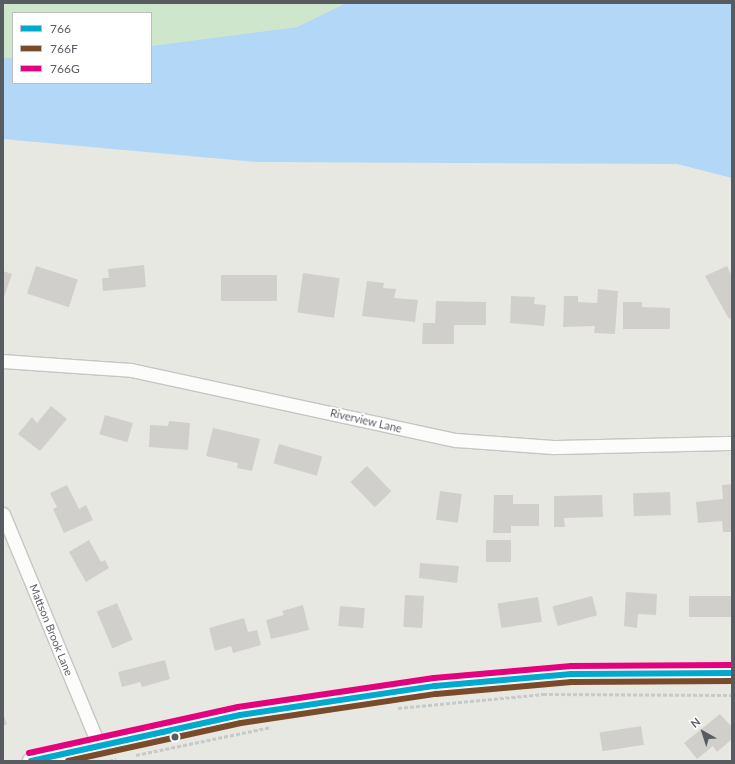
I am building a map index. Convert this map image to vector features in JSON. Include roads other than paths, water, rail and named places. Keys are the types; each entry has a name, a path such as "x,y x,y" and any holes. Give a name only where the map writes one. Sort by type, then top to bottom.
{"street":[{"name":"Riverview Lane","path":"3,362 131,370 456,440 553,447 732,443"},
{"name":"Mattson Brook Lane","path":"3,514 99,746"},
{"path":"31,761 278,708 435,686 571,674 732,673"}],"water":[{"path":"346,3 732,3 732,178 677,164 256,162 3,139 3,57 12,58 12,84 152,84 152,46 297,27"}]}
